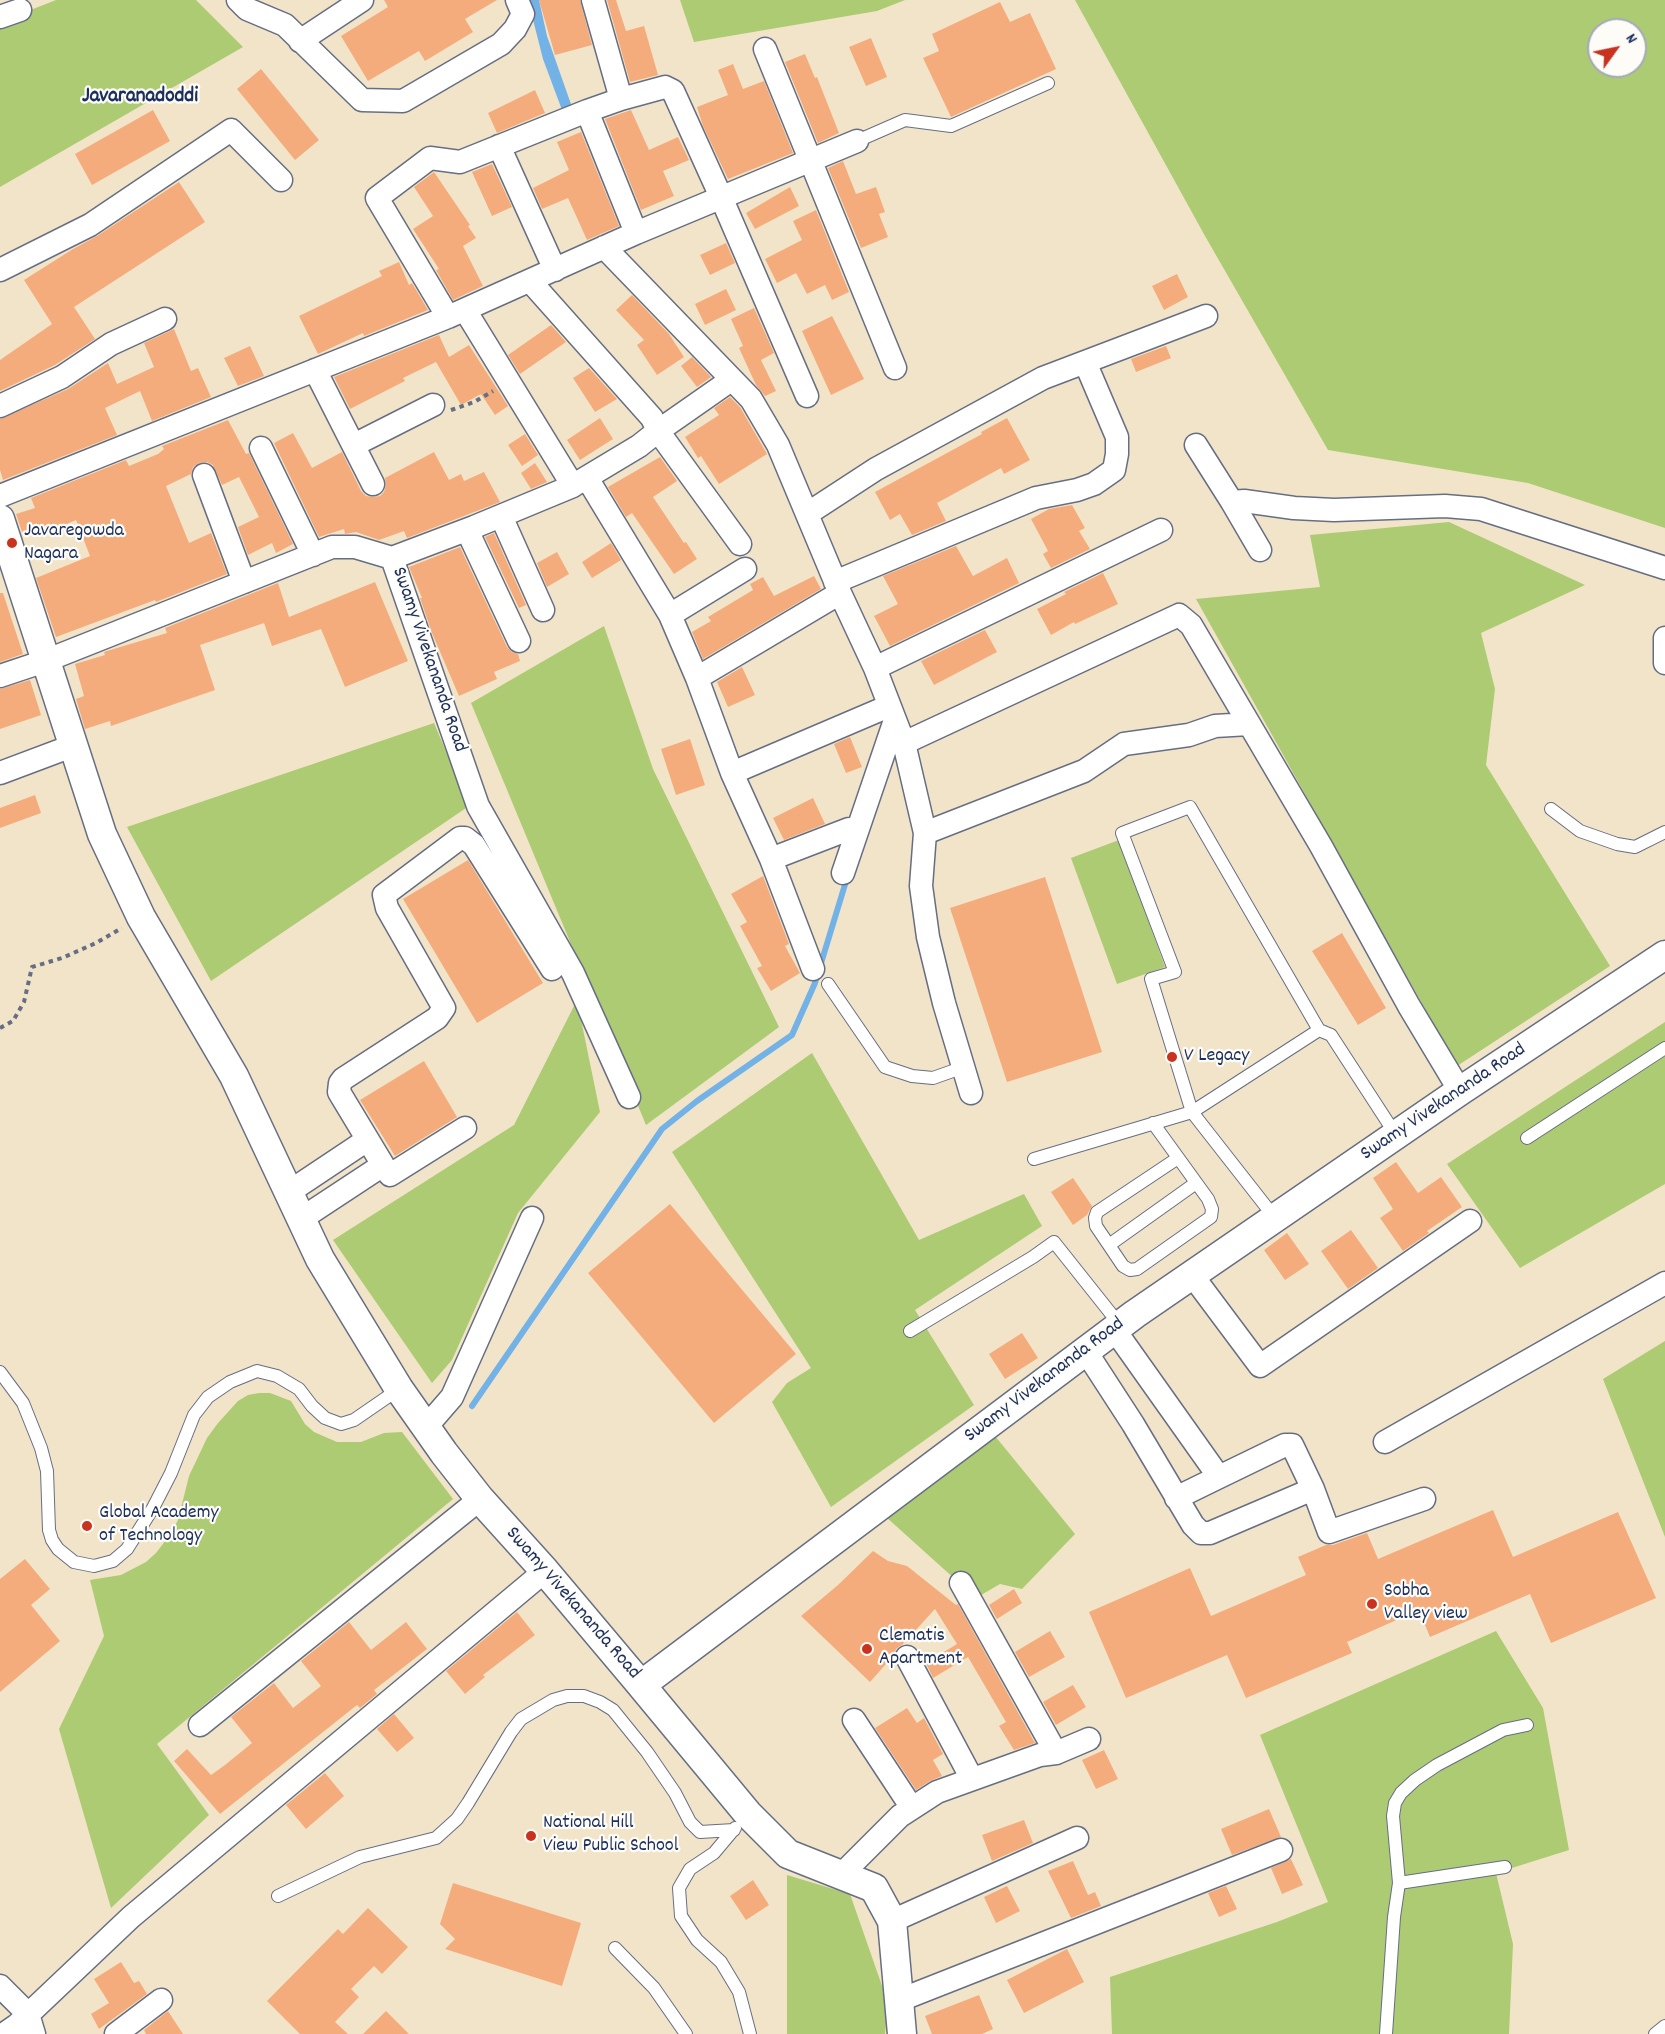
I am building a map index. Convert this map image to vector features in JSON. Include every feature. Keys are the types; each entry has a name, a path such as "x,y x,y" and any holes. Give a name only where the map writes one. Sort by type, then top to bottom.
{"street":[{"path":"300,41 362,0"},
{"path":"249,3 285,25 362,100 403,101 501,44 515,29 523,14 517,0"},
{"path":"594,0 621,99"},
{"path":"765,49 895,368"},
{"path":"807,396 673,91 665,87 587,111 460,162 430,158 377,198 456,313 509,382 580,482 670,615 697,678 732,773 821,976"},
{"path":"587,111 636,233"},
{"path":"0,270 90,225 231,130 281,180"},
{"path":"0,496 456,313 636,233 857,141"},
{"path":"499,146 555,270"},
{"path":"604,247 751,399 778,445 838,588 875,668 904,743 925,833 921,886 928,937 944,1003 971,1093"},
{"path":"530,281 652,418 658,430 740,544"},
{"path":"807,514 876,469 1042,378 1206,316"},
{"path":"0,406 62,376 111,344 165,319"},
{"path":"697,678 838,588 1036,498 1077,490 1094,484 1114,470 1118,454 1117,437 1085,362"},
{"path":"315,370 373,484"},
{"path":"392,558 501,516 580,482 639,446 658,430 731,380"},
{"path":"354,445 433,405"},
{"path":"1196,445 1260,550"},
{"path":"261,448 313,555"},
{"path":"204,475 244,582"},
{"path":"1232,502 1244,501 1294,508 1334,510 1445,506 1481,509 1665,568"},
{"path":"501,516 543,610"},
{"path":"466,530 519,641"},
{"path":"875,668 1161,530"},
{"path":"2,532 45,661"},
{"name":"Swamy Vivekananda Road","path":"0,676 45,661 332,547 355,547 392,558 478,806 573,973 629,1097"},
{"path":"670,615 745,569"},
{"path":"904,743 1179,615 1191,625 1321,846 1409,1006 1460,1091"},
{"path":"1665,638 1665,663"},
{"name":"Swamy Vivekananda Road","path":"45,661 102,834 141,917 234,1076 320,1259 399,1389 480,1499 641,1684 1117,1327 1460,1091 1665,955"},
{"path":"732,773 892,713"},
{"path":"843,873 892,713"},
{"path":"925,833 1084,771 1124,744 1189,735 1215,726 1249,724"},
{"path":"0,773 72,746"},
{"path":"771,859 849,829"},
{"path":"465,1128 394,1174 390,1174 382,1165 339,1092 343,1078 437,1018 444,1008 387,908 384,895 460,838 465,838 474,845 552,969"},
{"path":"289,1192 367,1140"},
{"path":"301,1219 382,1165"},
{"path":"426,1427 452,1397 532,1218"},
{"path":"1192,1275 1260,1366 1470,1221"},
{"path":"1385,1442 1665,1283"},
{"path":"1117,1327 1151,1383 1219,1477"},
{"path":"1085,1350 1193,1525 1201,1533 1210,1533 1313,1489"},
{"path":"1120,1405 1151,1383"},
{"path":"1176,1498 1285,1445 1292,1445 1313,1489 1329,1532 1424,1499"},
{"path":"200,1725 480,1499"},
{"path":"4,2034 17,2025 31,2024 131,1917 545,1572"},
{"path":"961,1583 1056,1753"},
{"path":"907,1657 972,1779"},
{"path":"641,1684 741,1822 788,1854 874,1888 892,1920 902,2034"},
{"path":"854,1720 912,1808"},
{"path":"840,1876 900,1816 937,1792 1040,1755 1056,1753 1089,1739"},
{"path":"892,1920 1077,1838"},
{"path":"900,2000 1281,1850"},
{"path":"0,1986 31,2024"},
{"path":"116,2034 161,2000"}],"lane":[{"path":"857,141 905,120 951,126 1048,83"},
{"path":"1275,1218 1192,1112 1151,979 1175,972 1122,832 1190,807 1319,1030 1331,1035 1396,1135"},
{"path":"1551,809 1580,831 1617,844 1635,846 1665,831"},
{"path":"821,976 885,1067 912,1076 933,1078 964,1067"},
{"path":"1034,1160 1192,1112 1319,1030"},
{"path":"1527,1138 1665,1048"},
{"path":"1153,1124 1178,1158 1196,1183 1212,1209 1211,1217 1137,1269 1130,1270 1123,1266 1096,1226 1097,1212 1178,1158"},
{"path":"1109,1245 1196,1183"},
{"path":"910,1331 1054,1242 1117,1327"},
{"path":"0,1372 23,1403 41,1448 47,1471 49,1530 52,1540 65,1557 74,1562 94,1566 112,1561 127,1549 153,1508 171,1473 194,1415 208,1397 230,1382 257,1371 277,1376 299,1389 325,1418 341,1424 354,1420 399,1389"},
{"path":"278,1896 360,1857 436,1838 463,1811 511,1732 522,1719 553,1700 567,1696 584,1696 613,1710 647,1752 675,1794 690,1822 700,1832 741,1822"},
{"path":"1386,2034 1394,1917 1399,1883 1393,1816 1395,1803 1401,1793 1437,1765 1503,1730 1527,1725"},
{"path":"741,1822 714,1853 690,1869 680,1888 681,1916 698,1940 721,1962 739,1992 750,2034"},
{"path":"1399,1883 1505,1867"},
{"path":"615,1948 654,1988 686,2034"},
{"path":"1655,2034 1665,2026"}],"path":[{"path":"433,405 450,410 459,408 509,382"},
{"path":"0,1028 13,1021 24,1002 32,967 62,958 96,943 141,917"}],"green space":[{"path":"56,0 196,0 243,47 0,187 0,22"},
{"path":"680,0 905,0 877,11 694,42"},
{"path":"1075,0 1665,0 1665,528 1528,483 1328,450 1205,236"},
{"path":"1449,522 1585,585 1481,633 1495,689 1486,765 1610,966 1457,1066 1196,599 1320,587 1310,535"},
{"path":"604,626 653,769 779,1027 646,1125 471,703"},
{"path":"434,723 469,806 211,981 127,827"},
{"path":"1119,840 1165,967 1117,984 1071,858"},
{"path":"577,1000 600,1112 518,1213 452,1360 432,1383 333,1240 514,1125"},
{"path":"1665,1022 1665,1184 1520,1268 1447,1164"},
{"path":"812,1053 919,1240 1024,1194 1042,1226 915,1310 974,1405 831,1507 772,1402 787,1383 811,1368 672,1152"},
{"path":"1665,1341 1665,1537 1603,1379"},
{"path":"270,1393 291,1401 305,1424 314,1432 337,1442 361,1442 384,1433 402,1432 453,1499 157,1744 209,1815 111,1908 59,1729 104,1636 90,1580 121,1575 146,1562 156,1553 178,1520 189,1476 207,1438 238,1401 248,1395"},
{"path":"995,1436 1075,1534 1022,1589 1000,1584 976,1598 886,1517"},
{"path":"1496,1631 1543,1708 1569,1850 1496,1873 1513,1944 1509,2034 1112,2034 1110,1977 1277,1922 1328,1902 1260,1735"},
{"path":"787,1875 850,1894 888,2003 885,2034 787,2034"}],"water":[{"path":"528,0 539,0 547,36 572,107 562,110 543,59"}],"building":[{"path":"384,0 497,0 465,19 473,32 425,61 419,51 368,81 341,36 388,7"},
{"path":"539,0 580,0 592,45 555,55"},
{"path":"607,0 616,0 626,31 644,26 658,75 630,82"},
{"path":"1000,2 1010,22 1030,13 1056,69 951,117 923,58 939,51 932,34"},
{"path":"871,38 887,77 866,86 849,47"},
{"path":"805,54 815,78 817,77 839,133 818,143 785,62"},
{"path":"733,64 743,89 764,81 793,153 728,179 703,126 697,107 728,95 718,70"},
{"path":"261,69 319,140 295,160 237,89"},
{"path":"535,90 545,113 497,133 488,113"},
{"path":"153,110 170,141 92,185 75,154"},
{"path":"631,110 649,150 678,137 689,160 663,171 674,196 641,210 605,119"},
{"path":"581,132 619,226 587,240 568,198 542,209 533,188 569,170 557,142"},
{"path":"843,161 856,194 876,187 885,212 879,214 888,237 861,248 828,168"},
{"path":"492,164 512,207 492,216 472,172"},
{"path":"434,172 470,225 468,226 476,238 463,246 483,286 453,300 436,270 439,269 413,229 433,216 414,187"},
{"path":"179,182 205,222 74,307 95,339 55,365 0,391 0,360 52,324 24,280 97,236"},
{"path":"790,187 799,206 755,229 746,213"},
{"path":"816,210 849,292 832,300 825,285 807,294 796,273 777,283 765,259 802,240 793,221"},
{"path":"726,243 735,263 710,275 700,255"},
{"path":"399,262 409,285 412,283 428,310 364,336 363,333 318,354 299,316 382,276 379,271"},
{"path":"1177,274 1188,297 1164,310 1152,286"},
{"path":"726,289 736,310 705,325 695,304"},
{"path":"632,295 669,334 684,357 657,375 637,345 644,340 616,310"},
{"path":"754,308 774,353 761,360 776,391 765,396 756,385 739,348 743,346 731,319"},
{"path":"832,316 864,379 831,395 802,331"},
{"path":"551,325 566,342 520,374 508,355"},
{"path":"174,329 191,371 198,368 211,397 152,421 140,391 105,408 117,435 3,480 0,470 0,419 68,389 108,363 117,384 154,367 144,343"},
{"path":"439,335 449,357 469,345 508,406 495,415 481,394 461,405 436,362 403,378 405,381 350,409 334,377"},
{"path":"250,346 264,376 238,386 224,358"},
{"path":"1166,346 1171,358 1136,372 1131,359"},
{"path":"692,357 711,377 697,387 681,366"},
{"path":"589,368 617,399 595,412 573,378"},
{"path":"730,397 740,407 767,454 719,484 701,456 698,458 685,437 719,415 714,408"},
{"path":"600,418 613,439 580,460 567,440"},
{"path":"1007,418 1030,460 1004,474 1001,468 937,503 946,521 912,535 900,514 890,520 875,492"},
{"path":"228,420 246,454 249,453 293,544 276,553 272,543 248,555 238,527 259,517 239,477 222,485 213,465 207,462 199,463 193,467 191,474 166,486 189,543 211,533 227,574 56,637 36,578 90,556 76,520 46,533 42,525 22,532 16,514 35,508 31,498 126,460 129,466 158,454 164,449 162,446"},
{"path":"293,433 312,468 342,452 361,491 366,496 380,496 386,485 385,478 434,452 449,480 461,474 464,481 484,472 500,502 407,538 404,531 379,540 356,532 345,534 344,529 319,537 274,443"},
{"path":"525,434 538,455 522,466 508,445"},
{"path":"660,457 677,481 653,497 697,559 674,574 632,513 626,517 608,487"},
{"path":"535,463 547,482 531,489 521,473"},
{"path":"1072,505 1085,528 1079,531 1090,549 1051,568 1043,554 1048,551 1031,519 1049,509"},
{"path":"494,533 526,605 519,608 485,537"},
{"path":"611,543 621,560 592,578 582,562"},
{"path":"956,546 973,576 1007,558 1019,583 890,646 874,616 898,604 883,576"},
{"path":"460,547 507,647 518,654 520,661 494,672 497,679 459,696 432,633 420,598 422,598 409,567"},
{"path":"557,552 569,574 547,587 537,563"},
{"path":"1103,573 1118,604 1075,624 1074,622 1051,635 1037,609 1066,594 1064,592"},
{"path":"814,576 821,589 703,659 692,632 711,621 708,617 753,590 750,584 763,577 774,596"},
{"path":"375,582 408,661 345,687 321,629 272,646 264,623 200,645 215,690 111,726 110,721 85,729 76,699 84,696 75,664 105,655 104,652 167,633 165,628 278,583 289,617"},
{"path":"0,593 3,593 23,654 0,662"},
{"path":"985,630 997,652 934,685 921,661"},
{"path":"742,667 755,695 728,707 717,682"},
{"path":"30,680 41,715 0,729 0,689"},
{"path":"850,737 862,767 846,773 834,744"},
{"path":"690,739 705,785 676,795 661,749"},
{"path":"35,795 41,813 0,828 0,808"},
{"path":"813,798 825,824 784,840 773,818"},
{"path":"468,860 543,983 477,1023 403,899"},
{"path":"763,876 789,944 785,946 800,973 771,991 757,968 762,966 740,926 747,922 731,894"},
{"path":"1045,877 1102,1052 1007,1082 950,908"},
{"path":"1342,933 1386,1008 1358,1025 1312,951"},
{"path":"424,1061 457,1117 395,1156 360,1100"},
{"path":"1396,1162 1418,1193 1441,1177 1462,1207 1403,1251 1380,1218 1393,1209 1373,1178"},
{"path":"1073,1178 1092,1206 1087,1215 1073,1225 1051,1192"},
{"path":"670,1204 796,1354 714,1423 588,1273"},
{"path":"1351,1230 1378,1268 1348,1289 1321,1251"},
{"path":"1287,1233 1309,1264 1285,1280 1264,1250"},
{"path":"1022,1333 1038,1358 1005,1379 989,1354"},
{"name":"Sobha Valley view","path":"1493,1510 1513,1557 1618,1512 1656,1598 1551,1643 1530,1594 1430,1637 1419,1610 1347,1642 1352,1653 1246,1698 1227,1655 1126,1698 1089,1612 1190,1568 1211,1616 1306,1575 1298,1557 1326,1545 1333,1545 1367,1533 1378,1559"},
{"name":"Clematis Apartment","path":"873,1551 888,1561 907,1566 956,1605 958,1604 1035,1743 1014,1750 999,1726 1006,1722 968,1657 933,1678 926,1663 957,1644 935,1609 896,1649 894,1655 870,1682 801,1616"},
{"path":"25,1559 50,1589 31,1605 60,1641 0,1692 0,1579"},
{"path":"1014,1589 1022,1603 997,1619 989,1605"},
{"path":"517,1612 535,1635 483,1675 485,1677 465,1694 446,1671"},
{"path":"349,1622 371,1650 406,1622 427,1649 374,1690 377,1694 360,1708 357,1705 220,1814 174,1761 187,1749 211,1775 225,1765 252,1743 231,1717 274,1683 293,1708 321,1686 301,1661"},
{"path":"1050,1631 1065,1657 1029,1677 1015,1652"},
{"path":"1073,1685 1086,1707 1056,1725 1043,1702"},
{"path":"907,1708 917,1723 924,1718 943,1754 933,1760 942,1776 916,1790 875,1728"},
{"path":"394,1714 414,1738 397,1752 377,1729"},
{"path":"1104,1750 1118,1779 1096,1789 1082,1760"},
{"path":"325,1773 344,1796 306,1829 286,1805"},
{"path":"1269,1809 1281,1837 1232,1855 1221,1829"},
{"path":"1024,1820 1033,1843 992,1861 982,1835"},
{"path":"1291,1859 1303,1885 1282,1894 1271,1868"},
{"path":"1073,1861 1088,1895 1095,1892 1101,1906 1071,1918 1048,1871"},
{"path":"753,1880 769,1905 746,1920 730,1896"},
{"path":"453,1883 581,1923 562,1986 445,1949 455,1939 440,1924"},
{"path":"1007,1886 1020,1911 996,1923 984,1897"},
{"path":"1226,1886 1237,1909 1219,1917 1208,1893"},
{"path":"368,1908 408,1947 382,1974 374,1966 351,1989 359,1997 335,2022 348,2034 300,2034 267,2001 338,1929 343,1934"},
{"path":"1067,1949 1084,1982 1024,2013 1007,1980"},
{"path":"121,1962 134,1983 139,1981 147,1994 99,2029 91,2014 109,2003 94,1979"},
{"path":"979,1995 993,2029 982,2034 932,2034 925,2016"},
{"path":"168,2011 183,2034 146,2034 144,2030"},
{"path":"386,2011 409,2034 363,2034"}],"waterway":[{"path":"472,1406 662,1129 697,1101 792,1035 815,983 847,878"}],"place":[{"name":"Javaregowda Nagara","path":"12,543"},
{"name":"V Legacy","path":"1172,1057"},
{"name":"Global Academy of Technology","path":"87,1526"},
{"name":"Sobha Valley view","path":"1372,1604"},
{"name":"Clematis Apartment","path":"867,1649"},
{"name":"National Hill View Public School","path":"531,1836"}],"district":[{"name":"Javaranadoddi","path":"140,98"}]}
